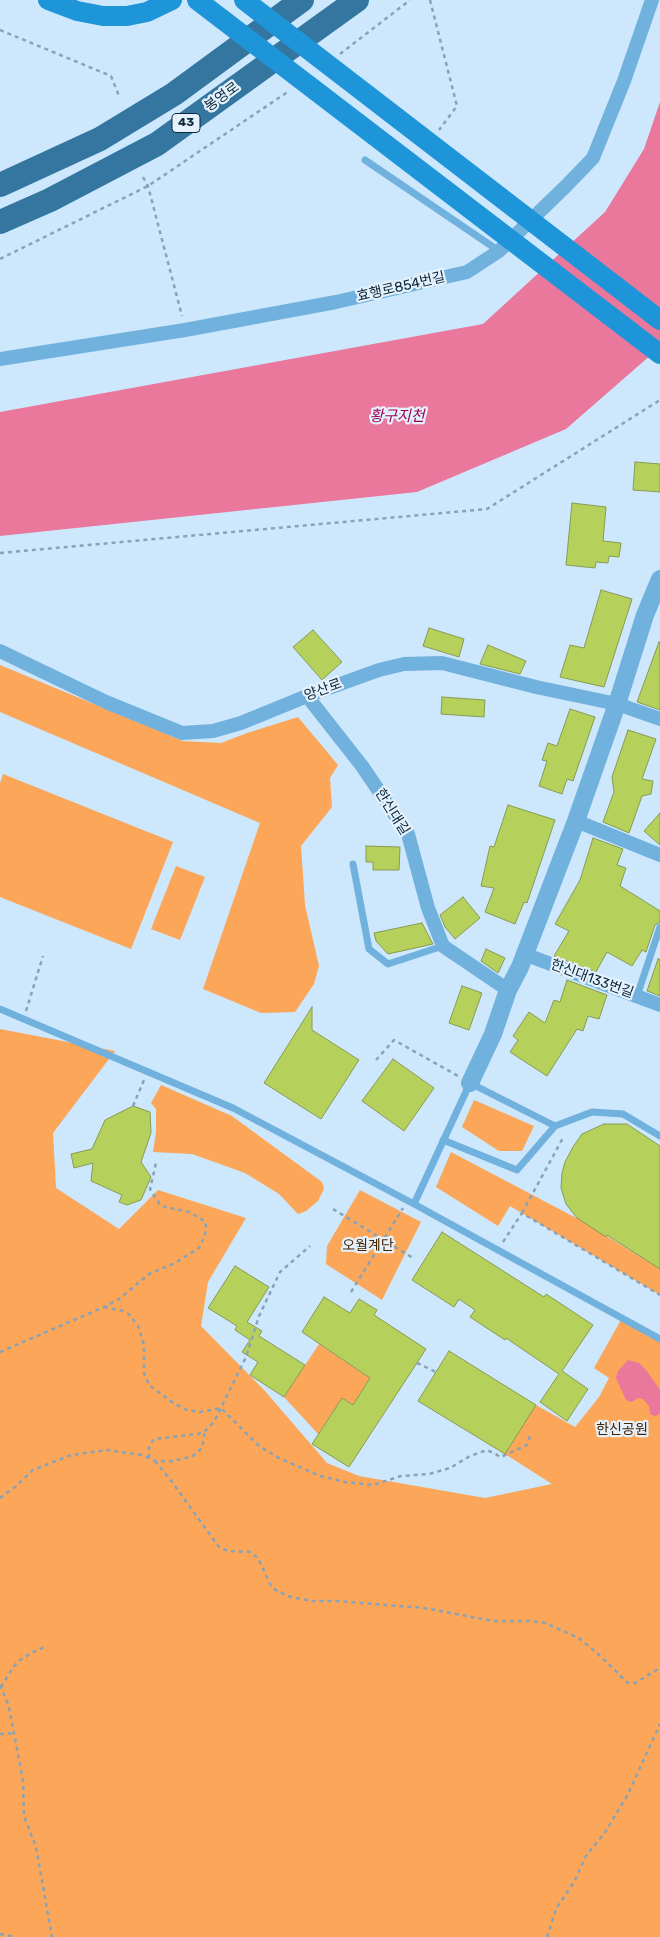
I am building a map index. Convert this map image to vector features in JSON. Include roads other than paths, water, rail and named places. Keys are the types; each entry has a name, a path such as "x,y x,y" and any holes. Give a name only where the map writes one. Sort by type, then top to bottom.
{"highway":[{"name":"43","path":"0,186 100,139 174,94 302,0"},
{"name":"봉영로","path":"0,222 50,200 157,144 357,0"}],"main road":[{"path":"48,0 77,11 103,16 127,16 147,12 172,0"},
{"path":"197,0 660,354"},
{"path":"244,0 660,320"}],"street":[{"name":"효행로854번길","path":"0,359 185,330 336,302 467,272 499,251 567,186 593,158 624,81 652,0"},
{"path":"470,1083 493,1034 508,990 520,967 576,821 617,704 645,615 660,579"},
{"name":"양산로","path":"0,651 106,702 182,733 212,731 241,723 307,696 379,670 404,664 442,663 536,687 617,704 659,720"},
{"name":"한신대길","path":"307,696 362,766 408,834 428,908 443,946"},
{"path":"576,821 660,855"},
{"path":"443,946 508,990"},
{"name":"한신대133번길","path":"524,954 660,1005"}],"lane":[{"path":"365,160 499,251"},
{"path":"353,864 369,949 388,964 443,946"},
{"path":"637,996 660,927"},
{"path":"0,1009 233,1108 410,1202 660,1339"},
{"path":"410,1202 443,1140 470,1083 555,1126"},
{"path":"443,1140 517,1170 555,1126 592,1112 623,1114 660,1136"}],"water":[{"name":"황구지천","path":"660,102 660,347 566,429 417,492 0,536 0,412 483,324 605,212 644,149"},
{"path":"628,1360 639,1363 660,1390 660,1414 655,1416 650,1414 649,1406 643,1399 638,1398 632,1402 627,1401 625,1398 616,1378 618,1371"}],"park label":[{"name":"오월계단","path":"368,1246"},
{"name":"한신공원","path":"622,1430"}]}
